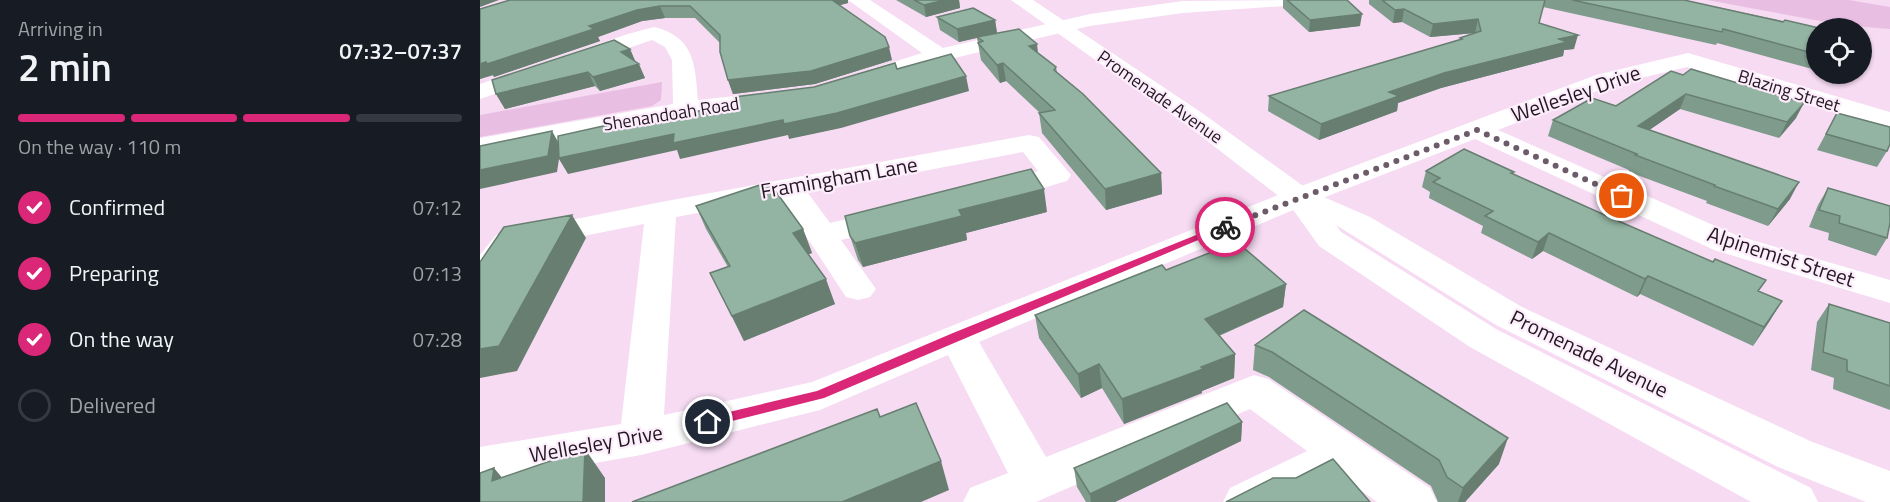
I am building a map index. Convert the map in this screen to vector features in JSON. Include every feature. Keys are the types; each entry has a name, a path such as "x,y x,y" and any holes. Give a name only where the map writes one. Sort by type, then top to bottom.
{"street":[{"path":"857,0 939,55"},
{"name":"Promenade Avenue","path":"1020,0 1193,118 1299,197 1359,224 1509,316 1794,454 1890,491"},
{"path":"829,90 939,55 1129,13 1179,4 1212,5 1284,0"},
{"path":"480,92 654,33 673,43 683,60 686,109"},
{"name":"Wellesley Drive","path":"480,465 641,438 820,395 957,336 1299,197 1604,80 1689,60"},
{"name":"Blazing Street","path":"1689,60 1890,120"},
{"name":"Shenandoah Road","path":"480,146 686,109 796,96"},
{"name":"Alpinemist Street","path":"1477,130 1726,243 1890,292"},
{"name":"Framingham Lane","path":"480,279 507,242 1029,143 1057,175 968,198"},
{"path":"789,187 858,289"},
{"name":"Promenade Avenue","path":"1299,197 1330,239 1483,338 1794,502"},
{"path":"822,235 923,209"},
{"path":"641,438 661,211"},
{"path":"957,336 1036,482"},
{"path":"987,502 1254,390 1413,502"},
{"path":"1246,502 1344,454"}],"shaded area":[{"path":"1707,0 1849,0 1890,7 1890,29 1872,28 1872,18 1806,18"},
{"path":"662,82 661,100 652,106 480,137 480,115"}],"building":[{"path":"510,0 832,0 885,37 889,47 811,71 728,80 720,52 720,35 690,6 660,6 637,10 589,26 594,29 487,64 486,62 480,64 480,9"},
{"path":"914,0 945,0 924,5"},
{"path":"1287,0 1347,0 1362,14 1310,20"},
{"path":"1382,0 1545,0 1539,23 1578,35 1559,39 1567,42 1444,73 1389,92 1399,96 1321,124 1269,96 1462,39 1460,38 1481,31 1478,19 1433,24 1404,9 1395,10"},
{"path":"1572,0 1684,0 1783,22 1785,20 1806,25 1806,51 1723,29 1722,32"},
{"path":"973,8 995,20 957,29 937,17"},
{"path":"1019,29 1037,44 1029,46 1056,67 1054,70 1083,94 1161,173 1105,189 1039,113 1055,110 1003,63 997,65 978,43 983,41 977,37"},
{"path":"614,40 630,49 621,52 639,64 593,77 588,72 496,94 492,80"},
{"path":"951,54 966,76 837,113 784,124 783,120 673,143 674,134 559,158 558,136 648,116 683,111 683,114 736,104 734,97 814,87 895,63 897,69"},
{"path":"1691,69 1804,103 1787,122 1686,94 1638,126 1799,182 1778,209 1635,155 1637,154 1553,120 1592,98 1616,106 1671,71 1683,75"},
{"path":"1837,113 1890,127 1890,144 1887,151 1826,134"},
{"path":"552,131 548,156 480,170 480,146"},
{"path":"1464,149 1514,172 1511,173 1616,220 1713,262 1715,259 1766,280 1758,291 1782,301 1764,327 1648,276 1645,279 1549,233 1538,242 1485,216 1493,211 1433,182 1440,178 1426,171"},
{"path":"1031,169 1044,189 959,210 962,216 855,243 850,236 845,216"},
{"path":"769,182 803,229 793,233 826,279 732,316 710,273 730,266 696,206"},
{"path":"1828,188 1890,206 1887,238 1839,223 1840,216 1819,210"},
{"path":"572,215 499,346 480,349 480,262 504,227"},
{"path":"1237,242 1286,284 1205,319 1235,354 1201,367 1203,369 1122,399 1099,364 1078,374 1035,315 1162,265 1166,270"},
{"path":"1829,304 1890,323 1890,386 1847,371 1847,360 1823,352"},
{"path":"1304,310 1508,438 1463,488 1447,477 1439,460 1272,352 1255,345"},
{"path":"916,403 941,461 842,502 632,502 877,409 880,417"},
{"path":"1227,403 1242,422 1090,494 1074,468"},
{"path":"585,449 583,502 480,502 480,473 494,468 492,481"},
{"path":"1333,459 1370,502 1226,502 1273,478 1296,478"}],"way so far":[{"path":"1225,227 1477,130 1622,196"}],"route":[{"path":"708,422 820,395 957,336 1225,227"}]}
